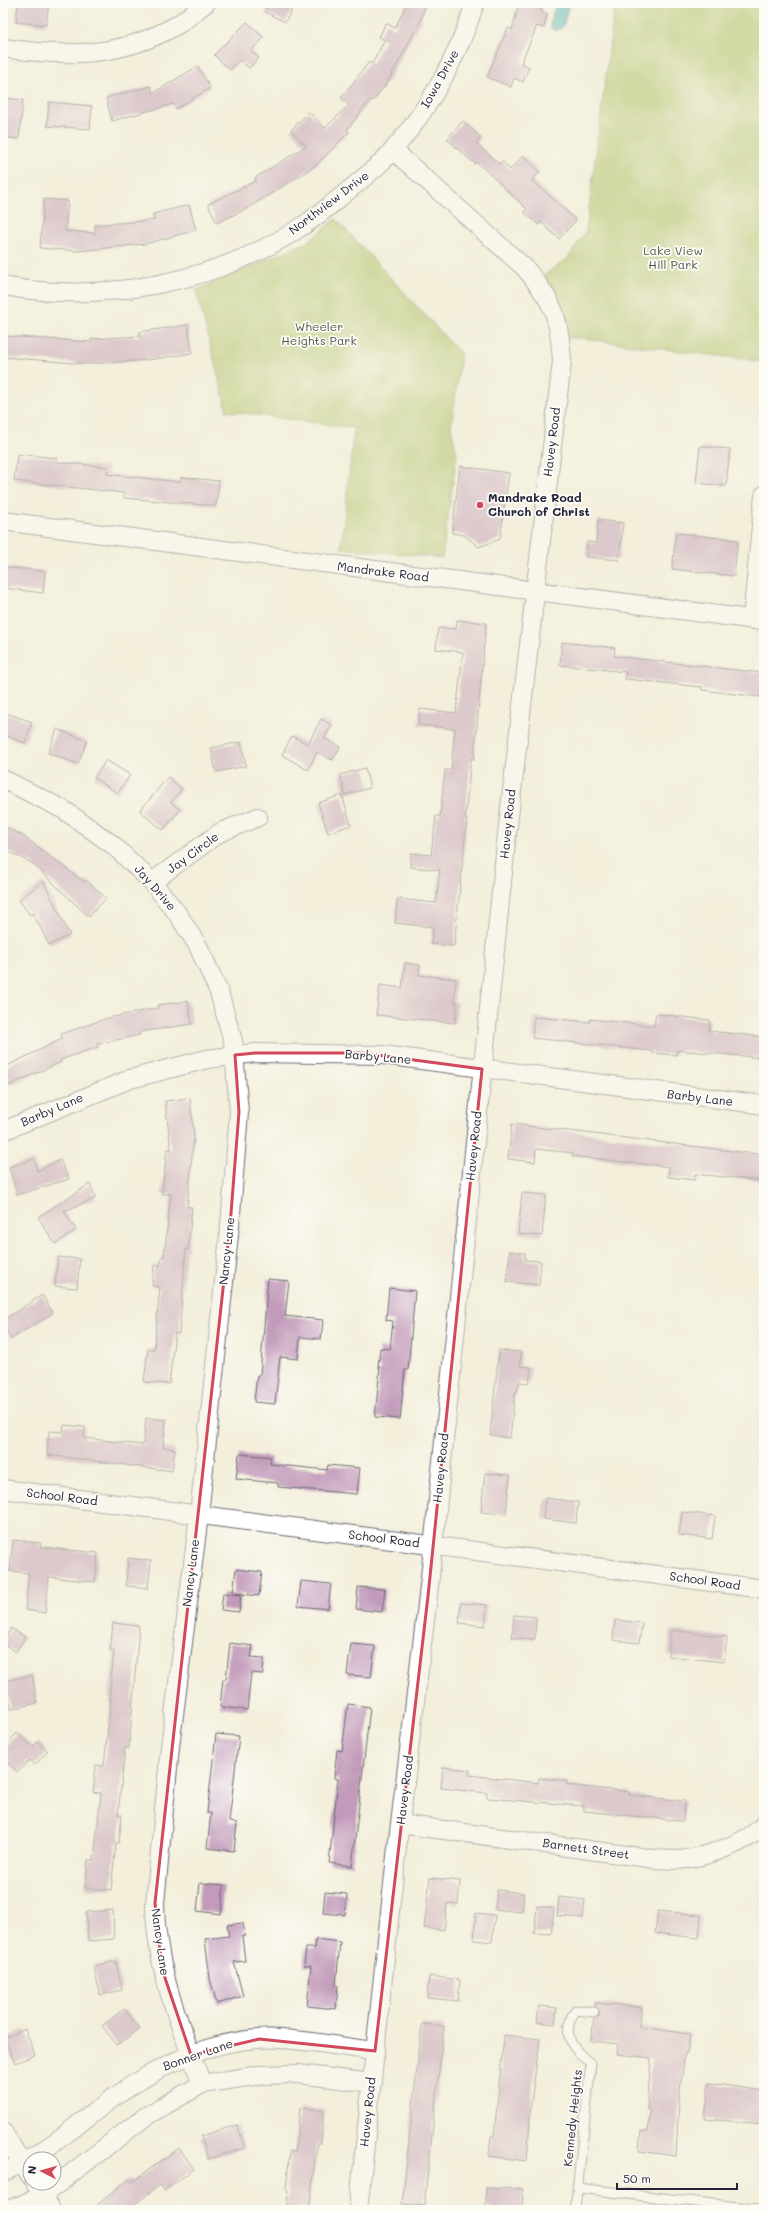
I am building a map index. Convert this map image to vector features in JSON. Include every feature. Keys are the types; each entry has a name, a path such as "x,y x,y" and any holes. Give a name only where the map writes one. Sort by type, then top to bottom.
{"street":[{"path":"3,48 48,54 112,51 177,25 206,3"},
{"name":"Iowa Drive","path":"393,150 432,97 459,45 476,3"},
{"name":"Northview Drive","path":"3,286 31,291 82,292 115,290 176,280 223,266 256,252 301,227 372,171 393,150"},
{"name":"Havey Road","path":"358,2210 400,1824 426,1612 482,1069 534,592 562,361 560,338 554,307 525,268 393,150"},
{"path":"758,621 764,495"},
{"name":"Mandrake Road","path":"3,521 758,621"},
{"name":"Jay Drive","path":"3,779 64,810 113,845 152,882 177,913 198,946 219,992 233,1041 235,1055"},
{"name":"Jay Circle","path":"152,882 219,833 258,817"},
{"name":"Barby Lane","path":"3,1131 130,1079 179,1064 255,1053 361,1054 764,1105"},
{"name":"Nancy Lane","path":"202,2084 179,2025 162,1969 155,1921 155,1903 170,1747 199,1515 230,1226 239,1112 235,1055"},
{"name":"School Road","path":"3,1489 764,1589"},
{"name":"Barnett Street","path":"400,1824 655,1859 685,1860 728,1847 758,1831 764,1825"},
{"name":"Bonner Lane","path":"47,2151 112,2099 152,2071 191,2055 239,2041 259,2039 282,2039 375,2051"},
{"path":"8,2210 43,2196 146,2116 202,2084 260,2075 298,2074 372,2083"},
{"path":"3,2132 22,2163"},
{"name":"Bonner Lane","path":"3,2172 22,2170"}],"lane":[{"name":"Kennedy Heights","path":"575,2210 591,2063 580,2056 572,2044 567,2029 569,2019 576,2010 594,2012"},
{"path":"578,2188 764,2210"}],"highlighted area":[{"path":"255,1053 361,1053 482,1069 428,1596 375,2051 259,2039 191,2055 162,1969 155,1903 230,1226 239,1112 235,1055"}],"green space":[{"name":"Lake View Hill Park","path":"615,3 764,3 764,362 579,338 561,338 536,281 568,258 586,231"},
{"name":"Wheeler Heights Park","path":"336,219 461,354 451,427 457,454 442,558 341,548 354,428 227,411 196,290 306,243"}],"water":[{"path":"556,3 568,3 569,5 563,27 555,31 551,28 550,23"}],"building":[{"path":"25,3 49,3 46,25 16,22 18,4 25,5"},
{"path":"270,3 296,3 285,22 265,12"},
{"path":"407,3 426,3 420,22 387,83 373,101 370,100 347,130 349,132 315,166 248,208 217,223 208,204 256,181 255,178 306,146 291,130 309,112 325,128 349,105 341,98 369,62 372,64 385,40 379,37 386,23 395,28"},
{"path":"519,3 543,3 541,12 547,14 544,28 537,26 521,63 529,67 523,82 514,78 511,87 487,77 508,28 512,30"},
{"path":"247,22 264,38 251,51 259,58 249,68 240,60 230,70 214,55"},
{"path":"198,66 210,88 176,109 173,104 112,121 106,98 151,86 153,93"},
{"path":"3,98 23,100 19,139 3,137"},
{"path":"49,102 92,106 90,129 47,126"},
{"path":"463,121 481,138 476,143 499,164 502,161 510,170 523,156 540,172 532,180 576,220 559,239 541,222 539,225 524,212 527,209 477,162 475,164 447,139"},
{"path":"44,199 68,201 65,231 95,233 95,225 154,220 153,214 189,205 196,230 145,244 78,251 40,248"},
{"path":"188,325 192,353 148,360 85,364 3,357 3,336 92,342 91,339 140,336 139,332"},
{"path":"700,446 730,449 726,486 696,483"},
{"path":"17,454 57,458 57,462 108,467 107,474 180,482 181,477 219,481 216,506 124,498 124,493 14,481"},
{"name":"Mandrake Road Church of Christ","path":"460,466 509,473 500,539 479,547 464,535 452,533"},
{"path":"598,520 623,523 619,560 586,557 587,542 596,543"},
{"path":"676,533 738,540 734,576 672,569"},
{"path":"3,567 45,571 43,593 3,588"},
{"path":"457,620 486,623 474,759 471,758 465,819 467,819 454,946 431,944 433,927 395,923 397,899 436,903 440,870 410,867 411,853 431,855 436,816 440,816 445,770 451,770 455,729 418,725 420,709 456,713 463,652 436,649 438,628 456,629"},
{"path":"562,642 615,648 614,656 763,673 760,697 702,690 702,687 625,679 626,672 560,665"},
{"path":"3,712 32,722 25,743 3,735"},
{"path":"321,719 332,725 324,738 340,747 333,760 317,752 308,770 282,755 292,736 308,744"},
{"path":"57,729 87,741 78,764 48,753"},
{"path":"241,742 246,766 216,772 211,748"},
{"path":"106,760 130,775 118,793 94,778"},
{"path":"365,768 370,788 345,795 340,775"},
{"path":"168,777 182,789 171,802 180,810 163,830 140,811"},
{"path":"342,795 351,825 328,833 318,803"},
{"path":"3,826 22,835 84,882 86,880 106,898 89,917 32,863 3,849"},
{"path":"43,881 70,935 49,945 33,913 30,915 19,900"},
{"path":"405,963 420,965 419,975 456,979 454,1002 457,1002 455,1023 376,1015 380,985 402,988"},
{"path":"188,1001 192,1024 139,1032 140,1035 97,1044 98,1047 60,1060 61,1062 3,1088 3,1068 62,1039 61,1034 108,1018 158,1008 157,1005"},
{"path":"656,1014 710,1020 709,1031 764,1037 764,1058 677,1050 676,1055 652,1053 652,1051 532,1038 534,1017 590,1022 590,1019 654,1026"},
{"path":"190,1098 194,1136 187,1207 192,1207 188,1250 186,1249 179,1334 175,1333 169,1384 144,1382 148,1349 154,1349 160,1287 152,1286 154,1265 160,1266 162,1256 164,1256 171,1194 162,1194 167,1149 171,1150 165,1101"},
{"path":"512,1124 764,1155 764,1181 695,1174 695,1180 668,1177 669,1167 572,1156 573,1153 536,1149 535,1162 508,1159"},
{"path":"34,1159 37,1171 60,1160 69,1179 17,1195 9,1167"},
{"path":"90,1184 96,1198 64,1211 76,1230 55,1244 38,1217"},
{"path":"522,1193 546,1195 542,1236 518,1234"},
{"path":"510,1251 525,1253 525,1260 541,1261 539,1285 507,1282"},
{"path":"58,1257 80,1259 77,1288 55,1286"},
{"path":"268,1279 289,1281 285,1316 323,1320 321,1339 300,1337 298,1359 280,1357 275,1404 254,1402 257,1375 260,1375"},
{"path":"389,1288 415,1291 408,1370 405,1370 400,1419 375,1417 380,1367 378,1367 380,1348 390,1349 393,1321 386,1320"},
{"path":"42,1295 53,1313 11,1339 3,1325 3,1320"},
{"path":"499,1350 521,1352 520,1366 531,1367 529,1383 519,1382 517,1392 515,1392 510,1438 490,1435"},
{"path":"146,1418 166,1420 163,1447 175,1449 172,1471 47,1455 49,1431 63,1432 64,1425 85,1427 84,1438 143,1445"},
{"path":"239,1454 271,1457 270,1464 327,1470 328,1465 360,1468 357,1494 278,1487 278,1483 236,1479"},
{"path":"485,1473 510,1475 506,1514 481,1512"},
{"path":"545,1498 578,1502 576,1523 543,1519"},
{"path":"682,1512 715,1516 712,1539 679,1535"},
{"path":"13,1540 41,1543 40,1547 98,1553 95,1582 49,1577 45,1613 25,1610 29,1573 10,1571"},
{"path":"128,1558 151,1561 148,1588 126,1586"},
{"path":"236,1569 262,1572 259,1596 233,1593"},
{"path":"301,1581 331,1584 328,1609 298,1606"},
{"path":"358,1587 385,1589 382,1612 356,1609"},
{"path":"223,1593 241,1595 239,1612 221,1610"},
{"path":"461,1603 487,1605 485,1626 459,1623"},
{"path":"514,1615 536,1617 535,1639 512,1638"},
{"path":"615,1620 642,1623 639,1643 613,1640"},
{"path":"113,1623 139,1626 129,1748 125,1748 118,1815 122,1815 119,1843 116,1843 111,1890 85,1888 88,1860 94,1860 101,1793 93,1792 96,1765 104,1766 111,1699 109,1699 114,1651 110,1651"},
{"path":"11,1628 25,1637 16,1652 3,1643"},
{"path":"671,1630 727,1637 724,1662 668,1656"},
{"path":"230,1643 253,1646 251,1657 264,1658 263,1674 251,1673 247,1710 220,1707 223,1679 226,1679"},
{"path":"351,1644 375,1646 371,1677 347,1675"},
{"path":"32,1675 37,1703 11,1709 6,1681"},
{"path":"348,1704 370,1707 352,1866 329,1863 338,1779 334,1778 337,1750 342,1751"},
{"path":"17,1733 33,1747 38,1742 48,1751 35,1765 29,1760 18,1772 3,1758 3,1749"},
{"path":"216,1734 239,1736 229,1822 237,1823 234,1851 207,1848 211,1813 207,1813"},
{"path":"443,1767 470,1770 469,1775 538,1783 539,1778 567,1781 567,1785 630,1792 629,1795 685,1801 683,1821 584,1811 584,1806 487,1798 487,1793 441,1788"},
{"path":"430,1878 460,1881 458,1904 447,1903 444,1930 424,1928"},
{"path":"200,1883 224,1885 221,1914 197,1911"},
{"path":"497,1890 524,1893 522,1912 495,1909"},
{"path":"325,1892 347,1894 345,1915 323,1913"},
{"path":"559,1897 585,1900 583,1918 557,1916"},
{"path":"537,1906 554,1908 551,1934 534,1933"},
{"path":"113,1910 114,1939 88,1941 86,1912"},
{"path":"658,1911 701,1915 699,1938 655,1933"},
{"path":"476,1913 495,1915 492,1942 474,1940"},
{"path":"243,1923 245,1936 242,1936 245,1961 234,1962 243,1996 217,2004 210,1979 205,1939 229,1936 227,1925"},
{"path":"316,1939 340,1942 336,1985 338,1986 336,2009 307,2006 311,1966 304,1966 306,1948 315,1948"},
{"path":"116,1961 122,1990 100,1995 94,1966"},
{"path":"429,1976 460,1980 458,2001 427,1998"},
{"path":"595,2003 642,2007 639,2027 690,2034 687,2053 685,2053 679,2099 676,2156 639,2151 641,2131 648,2132 650,2111 647,2109 651,2058 617,2054 618,2044 591,2041 594,2018 599,2016 600,2012 595,2006"},
{"path":"539,2006 557,2008 555,2024 537,2022"},
{"path":"124,2009 140,2028 117,2045 102,2026"},
{"path":"422,2024 444,2026 424,2206 402,2204"},
{"path":"25,2029 35,2055 15,2063 4,2038"},
{"path":"504,2035 540,2039 531,2103 527,2161 489,2156 491,2136 494,2136"},
{"path":"709,2083 764,2091 764,2124 705,2119"},
{"path":"300,2108 324,2110 321,2143 317,2143 309,2210 286,2210 289,2190 286,2189 290,2151 295,2152"},
{"path":"237,2125 245,2148 208,2159 201,2136"},
{"path":"179,2148 194,2169 164,2191 159,2185 128,2210 91,2210 129,2179 132,2182"},
{"path":"486,2188 523,2189 522,2208 517,2208 517,2210 491,2210 491,2207 486,2207"}],"place":[{"name":"Mandrake Road Church of Christ","path":"480,505"}]}
